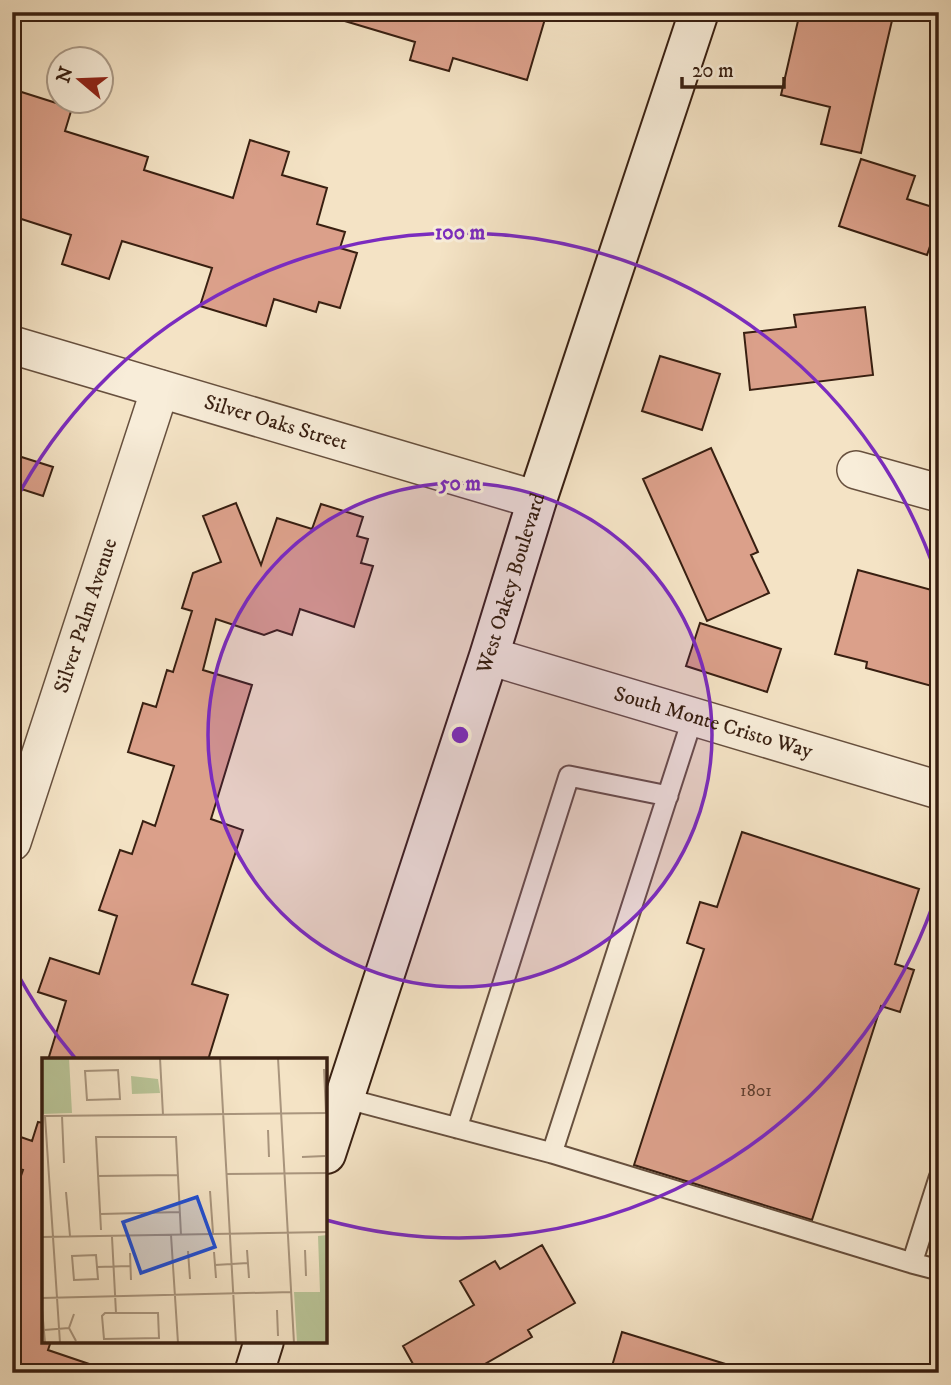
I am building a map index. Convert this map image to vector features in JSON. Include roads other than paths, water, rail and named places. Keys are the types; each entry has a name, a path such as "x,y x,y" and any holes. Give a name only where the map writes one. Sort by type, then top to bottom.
{"main road":[{"name":"West Oakey Boulevard","path":"327,1151 489,656 537,500 699,12"},
{"path":"254,1373 263,1343"}],"street":[{"name":"Silver Oaks Street","path":"12,345 537,500"},
{"name":"Silver Palm Avenue","path":"12,842 160,388"},
{"path":"856,470 939,493"},
{"name":"South Monte Cristo Way","path":"489,656 939,790"}],"lane":[{"path":"552,1153 693,717"},
{"path":"457,1128 569,776 668,796"},
{"path":"344,1098 552,1153 939,1270"},
{"path":"912,1264 939,1178"}]}
